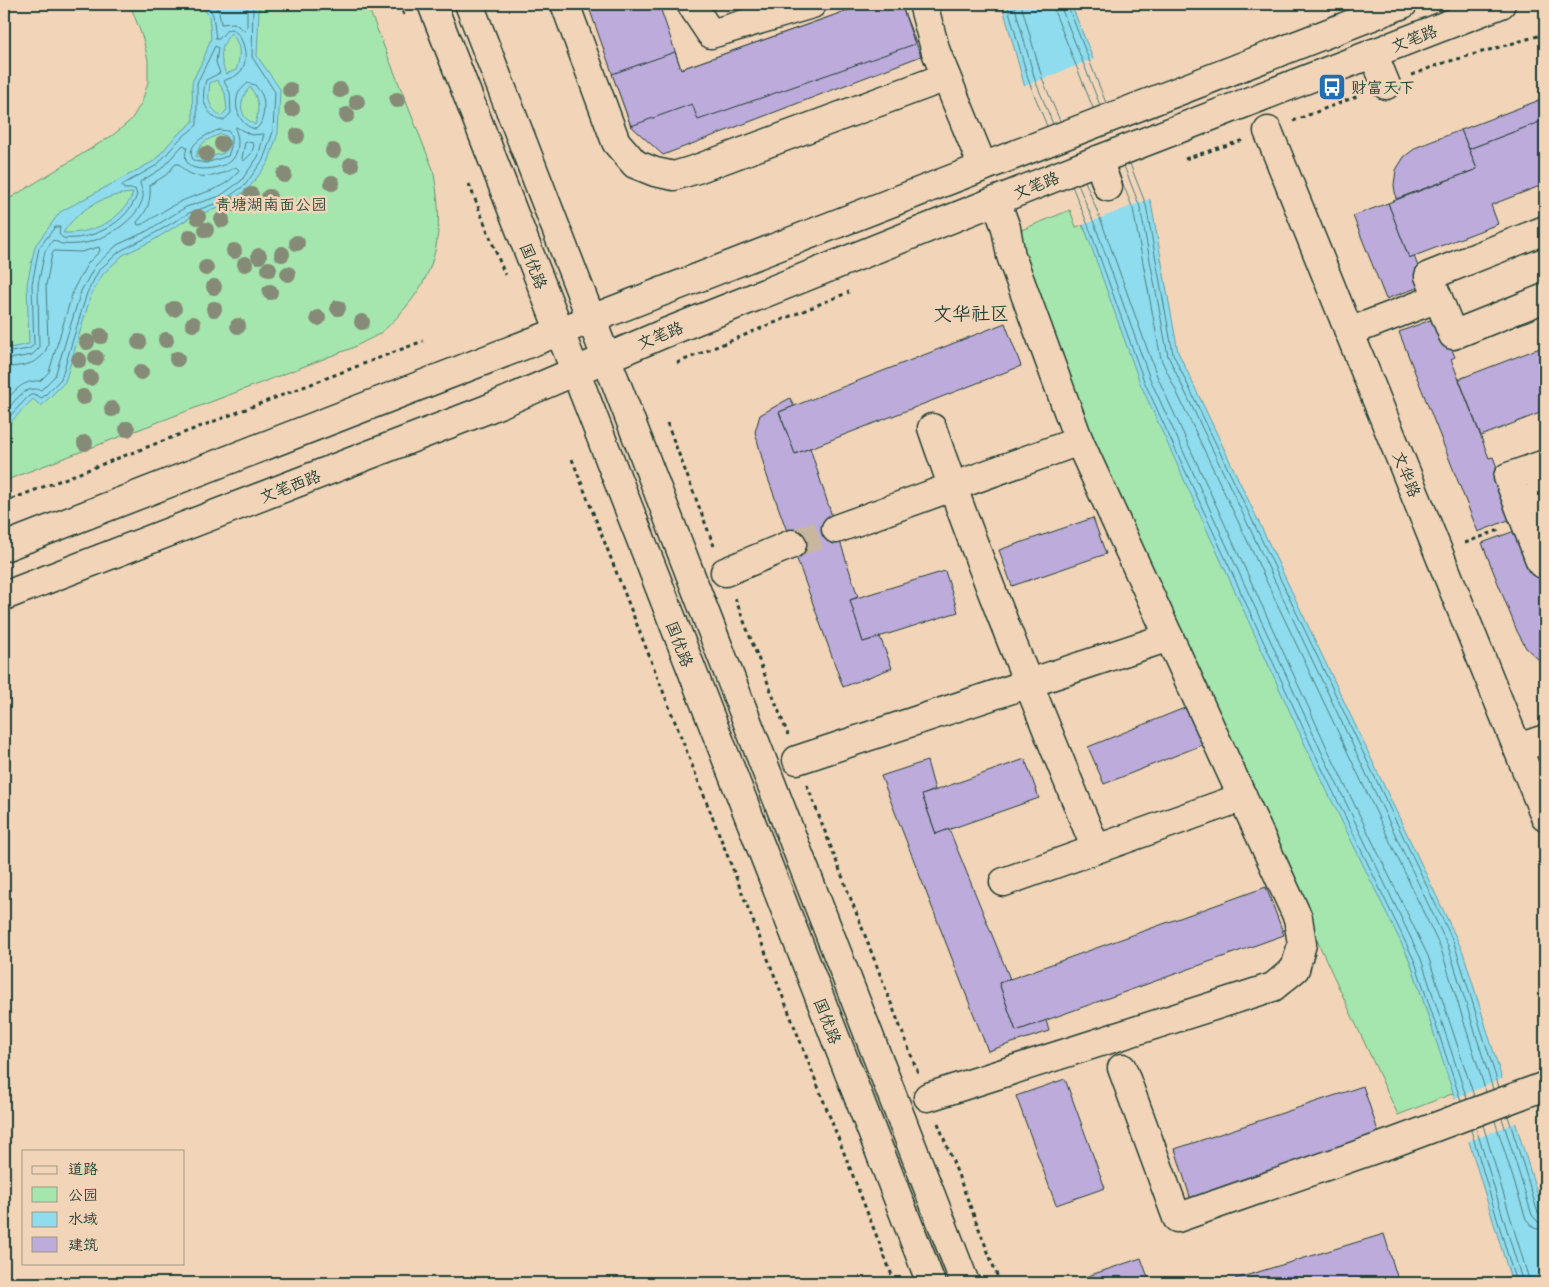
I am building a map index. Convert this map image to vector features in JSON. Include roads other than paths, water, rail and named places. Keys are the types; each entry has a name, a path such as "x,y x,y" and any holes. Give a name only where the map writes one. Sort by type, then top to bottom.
{"main road":[{"name":"国优路","path":"432,4 931,1283"},
{"name":"国优路","path":"469,4 965,1283"},
{"path":"565,4 616,142 635,164 655,172 674,176 946,78"},
{"path":"691,4 711,34 812,4"},
{"path":"923,4 936,52 983,167"},
{"path":"4,547 1403,4"},
{"name":"文笔路","path":"574,372 674,329 1057,176 1501,4"},
{"path":"1374,53 1386,85"},
{"name":"文华路","path":"1268,131 1545,816"},
{"path":"1098,160 1108,187"},
{"path":"928,1097 1273,987 1295,968 1302,944 1298,918 1079,441 1012,256 1006,228 996,201"},
{"path":"1545,230 1429,276 1453,335 1545,298"},
{"path":"1349,332 1438,298"},
{"name":"文笔西路","path":"4,596 485,410 574,372"},
{"path":"932,428 952,487 1028,684 1096,849"},
{"path":"836,529 1079,441"},
{"path":"1536,521 1508,478 1545,464"},
{"path":"1545,482 1536,497 1536,521 1541,564 1545,562"},
{"path":"724,572 792,544"},
{"path":"798,760 1169,636"},
{"path":"1518,748 1545,739"},
{"path":"1004,882 1243,797"},
{"path":"1122,1068 1178,1218 1537,1089"}],"water":[{"path":"201,4 258,4 257,56 280,89 278,133 268,163 249,188 225,206 191,217 152,241 123,255 103,274 91,295 65,382 41,406 33,399 4,429 4,349 29,344 27,284 35,246 60,212 154,161 176,136 193,122 192,82 204,58 211,38 209,16","holes":["231,33 237,42 239,55 236,70 226,74 222,63 222,52","217,80 225,93 227,110 221,116 211,105 210,83","250,87 257,101 258,110 255,125 246,118 242,109 243,97","220,134 226,136 224,153 206,158 196,157 201,145","133,193 121,211 105,224 85,231 63,233 69,224 84,210 112,196"]},
{"path":"1002,4 1071,4 1151,203 1178,352 1463,952 1545,1219 1545,1283 1512,1283 1471,1148 1411,963 1311,758 1140,383 1086,232 1024,84"}],"tunnel":[{"path":"792,544 836,529"}],"place":[{"name":"财富天下","path":"1332,87"}],"district":[{"name":"文华社区","path":"971,313"}],"park label":[{"name":"青塘湖南面公园","path":"271,204"}]}
